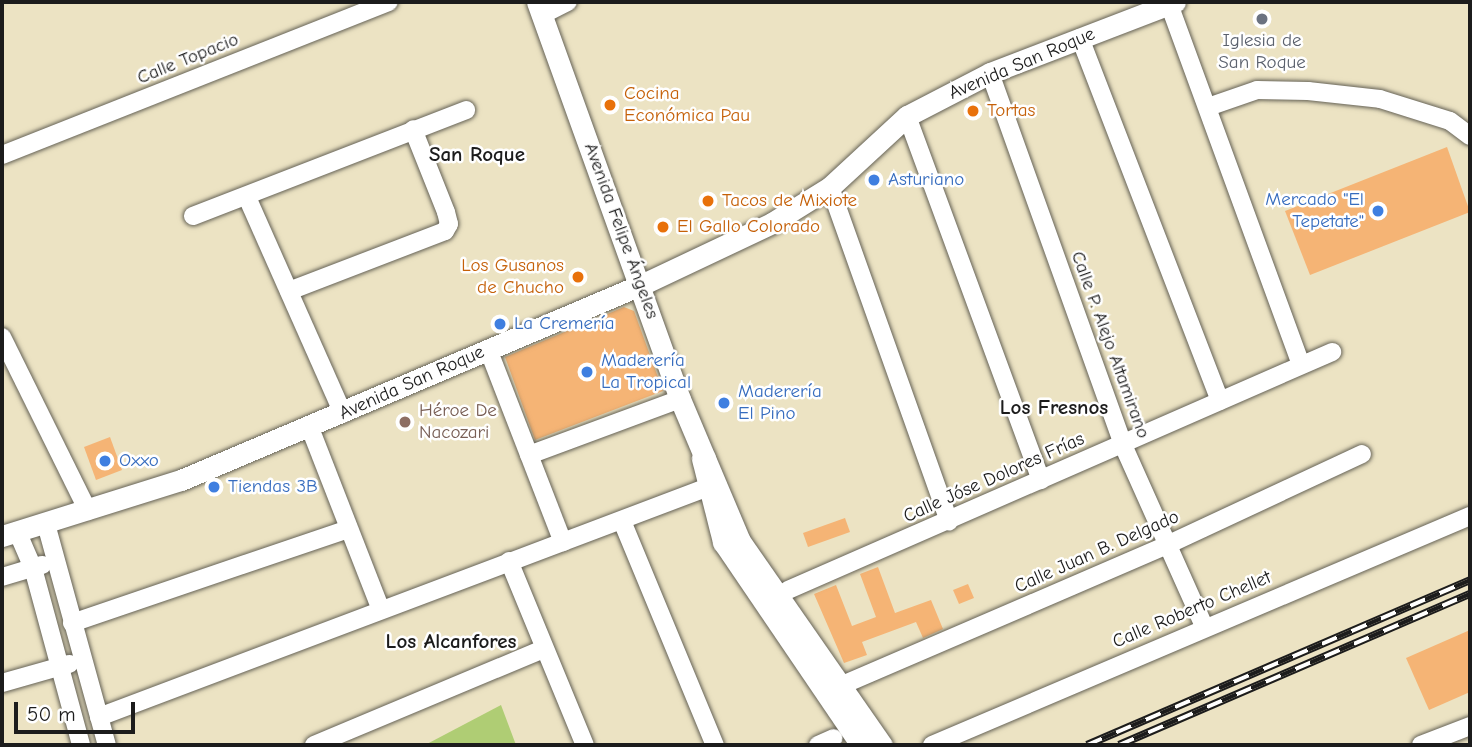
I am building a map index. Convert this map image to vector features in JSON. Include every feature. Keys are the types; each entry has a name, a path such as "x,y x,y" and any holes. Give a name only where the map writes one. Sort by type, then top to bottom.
{"main road":[{"name":"Avenida Felipe Ángeles","path":"704,459 725,542 863,745"}],"street":[{"name":"Calle Topacio","path":"2,155 365,6 389,2"},
{"path":"540,8 568,2"},
{"path":"1172,3 1301,364"},
{"name":"Avenida San Roque","path":"10,534 88,511 310,428 641,285 772,223 830,187 907,116 990,73 1172,3"},
{"name":"Avenida Felipe Ángeles","path":"540,8 680,400 740,541 882,745"},
{"path":"1080,38 1220,401"},
{"name":"Calle P. Alejo Altamirano","path":"990,73 1124,444 1204,626"},
{"path":"1208,107 1257,90 1308,91 1409,107 1450,121 1470,136"},
{"path":"193,216 466,110"},
{"path":"907,116 1041,480"},
{"path":"289,291 445,231 449,224 413,129"},
{"path":"830,187 949,521"},
{"path":"247,197 344,414"},
{"path":"2,337 88,511"},
{"path":"488,349 563,542"},
{"name":"Calle Jóse Dolores Frías","path":"788,590 1332,352"},
{"path":"528,454 680,400"},
{"path":"310,428 381,610"},
{"name":"Calle Juan B. Delgado","path":"847,683 1167,545 1362,454"},
{"path":"99,717 711,486"},
{"name":"Calle Roberto Chellet","path":"932,745 1204,626 1470,516"},
{"path":"622,521 715,745"},
{"path":"46,524 107,745"},
{"path":"72,624 348,529"},
{"path":"10,534 33,568 81,745"},
{"path":"2,577 55,561"},
{"path":"509,561 585,745"},
{"path":"314,745 544,649"},
{"path":"2,683 82,660"},
{"path":"1421,745 1470,726"}],"green space":[{"path":"501,705 516,745 425,745"}],"building":[{"name":"Mercado \"El Tepetate\"","path":"1447,147 1470,212 1310,275 1285,211"},
{"name":"Maderería La Tropical","path":"624,307 634,311 663,391 535,440 505,357"},
{"path":"110,437 122,470 96,480 84,447"},
{"path":"845,518 850,532 808,547 803,533"},
{"path":"878,567 895,613 931,600 943,629 923,638 916,622 862,642 867,655 844,663 814,594 836,585 852,626 876,617 860,574"},
{"path":"968,584 974,598 959,604 953,590"},
{"path":"1470,630 1470,692 1429,710 1406,658"}],"railway":[{"path":"1087,745 1470,580"},
{"path":"1119,745 1470,594"}],"place":[{"name":"Iglesia de San Roque","path":"1262,19"},
{"name":"Cocina Económica Pau","path":"610,105"},
{"name":"Tortas","path":"973,111"},
{"name":"Asturiano","path":"874,180"},
{"name":"Tacos de Mixiote","path":"708,201"},
{"name":"Mercado \"El Tepetate\"","path":"1378,211"},
{"name":"El Gallo Colorado","path":"663,227"},
{"name":"Los Gusanos de Chucho","path":"578,277"},
{"name":"La Cremería","path":"500,324"},
{"name":"Maderería La Tropical","path":"587,372"},
{"name":"Maderería El Pino","path":"724,403"},
{"name":"Héroe De Nacozari","path":"405,422"},
{"name":"Oxxo","path":"105,461"},
{"name":"Tiendas 3B","path":"214,487"}],"district":[{"name":"San Roque","path":"477,154"},
{"name":"Los Fresnos","path":"1054,407"},
{"name":"Los Alcanfores","path":"451,641"}]}
